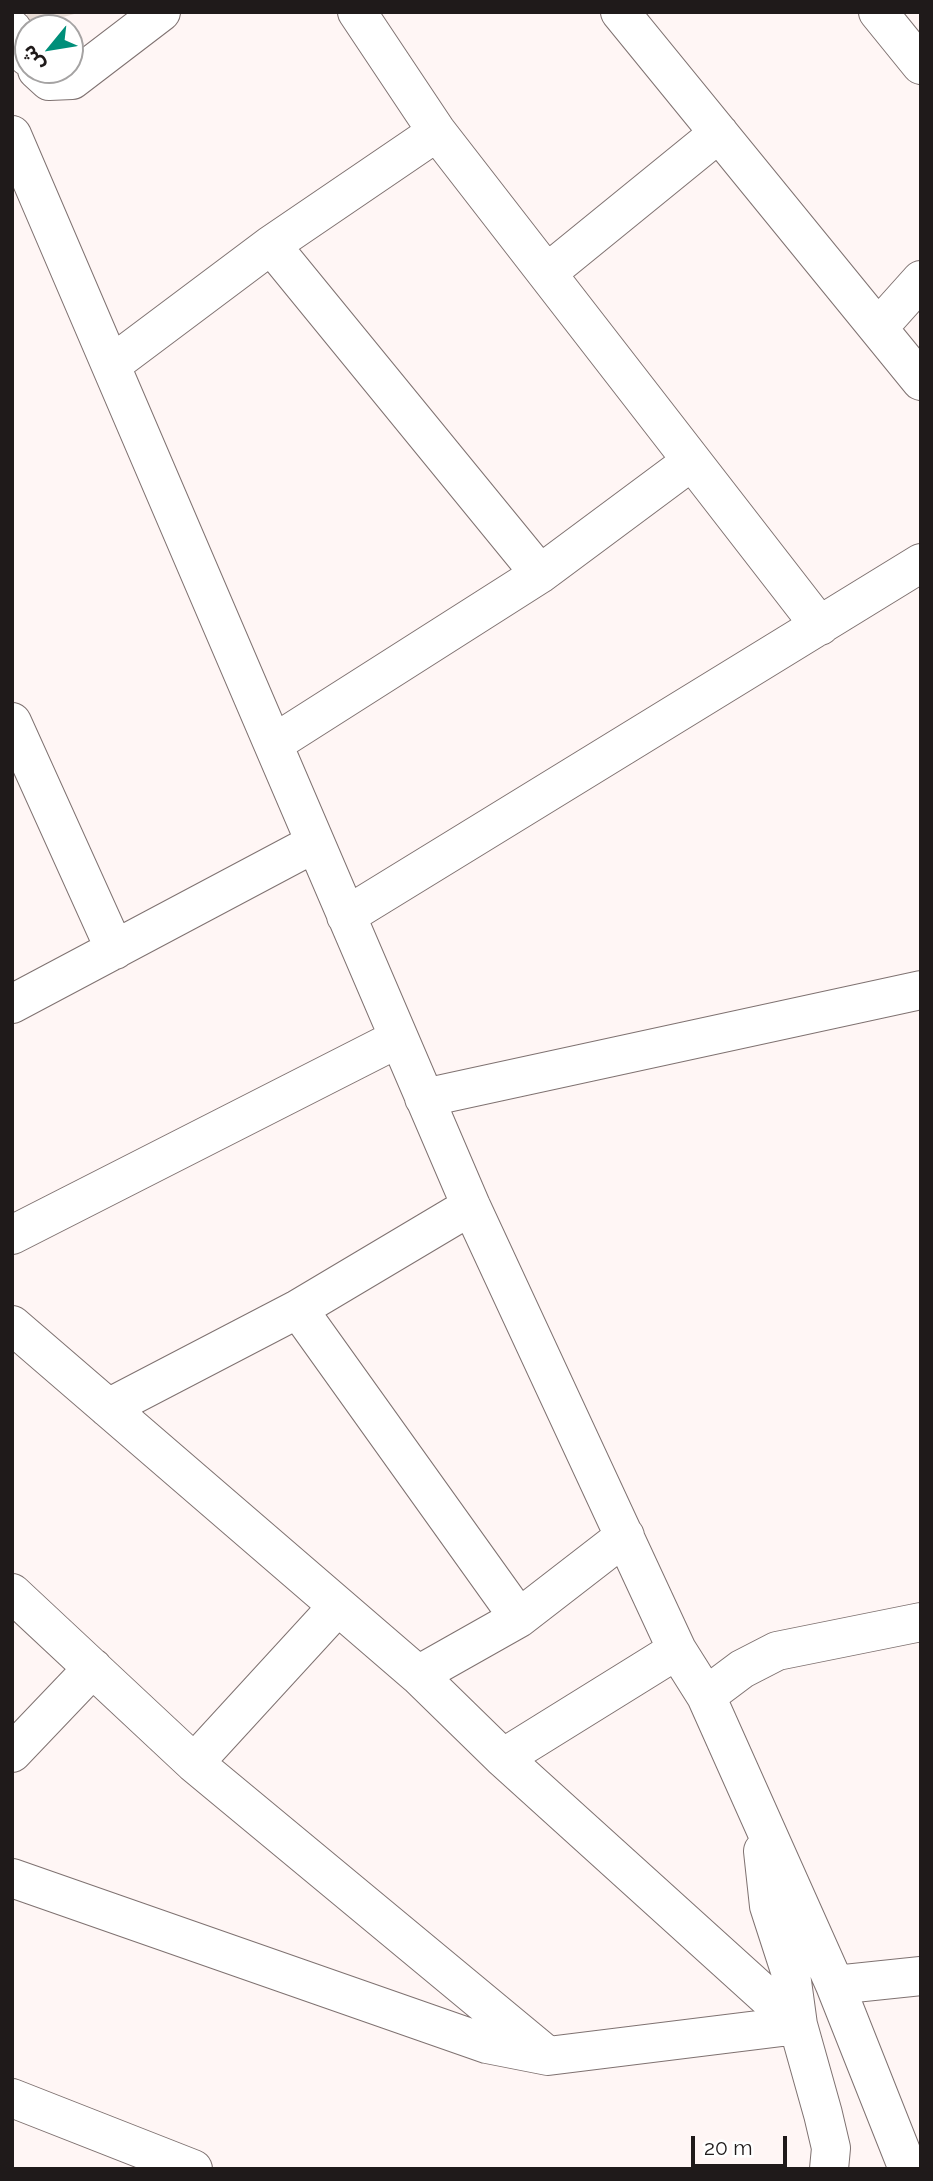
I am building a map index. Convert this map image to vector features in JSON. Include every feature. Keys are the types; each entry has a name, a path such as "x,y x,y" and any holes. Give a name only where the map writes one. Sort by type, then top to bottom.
{"street":[{"path":"84,71 161,12"},
{"path":"357,12 437,132 820,626"},
{"path":"620,12 921,381"},
{"path":"895,19 921,65"},
{"path":"111,365 271,245 437,132"},
{"path":"547,273 719,133"},
{"path":"12,135 471,1206 677,1650 706,1696 835,1985 908,2169"},
{"path":"271,245 540,574"},
{"path":"878,328 921,280"},
{"path":"273,744 540,574 692,461"},
{"path":"346,916 921,563"},
{"path":"12,722 25,789 115,950"},
{"path":"12,1004 315,843"},
{"path":"425,1098 921,990"},
{"path":"12,1235 399,1038"},
{"path":"108,1408 298,1310 471,1206"},
{"path":"298,1310 519,1618"},
{"path":"12,1325 418,1675 503,1758 798,2025"},
{"path":"418,1675 519,1618 625,1536"},
{"path":"12,1592 194,1763 548,2056"},
{"path":"194,1763 338,1606"},
{"path":"706,1696 742,1669 777,1651 921,1622"},
{"path":"503,1758 677,1650"},
{"path":"12,1753 93,1668"},
{"path":"760,1817 769,1906 791,1974 798,2025 826,2125 831,2148 829,2169"},
{"path":"12,1878 487,2044 548,2056 798,2025"},
{"path":"835,1985 921,1976"},
{"path":"12,2098 124,2156 193,2169"}],"building":[{"path":"26,12 78,12 74,14"}]}
